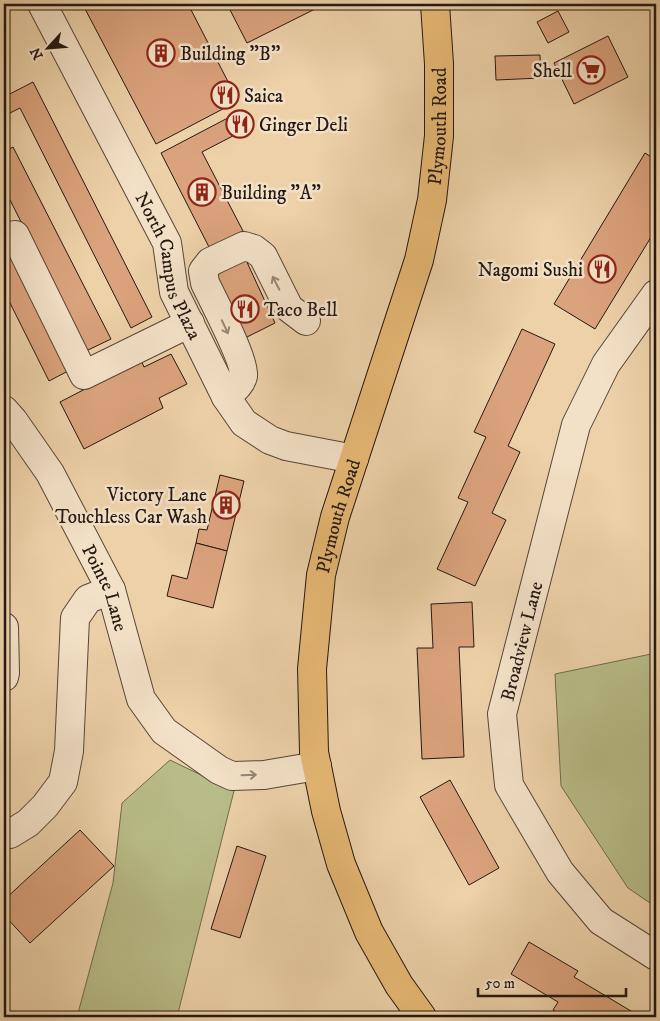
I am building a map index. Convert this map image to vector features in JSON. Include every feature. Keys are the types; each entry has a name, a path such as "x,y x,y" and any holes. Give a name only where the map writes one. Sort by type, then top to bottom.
{"main road":[{"name":"Plymouth Road","path":"422,1017 399,985 378,948 353,895 342,864 329,820 315,759 312,669 320,575 335,517 419,260 432,200 439,136 439,64 436,4"}],"street":[{"name":"North Campus Plaza","path":"42,4 167,243 174,292 226,397 244,423 270,440 286,446 354,459"},
{"path":"15,235 84,374 190,323"},
{"path":"226,397 241,383 244,374 239,358 205,283 202,271 210,262 244,246 254,249 262,256 289,308 306,321"},
{"name":"Broadview Lane","path":"656,294 606,364 576,425 502,714 510,785 560,872 601,921 656,956"},
{"name":"Pointe Lane","path":"4,410 50,473 111,590 141,699 164,732 219,770 232,776 264,775 315,759"},
{"path":"4,835 10,834 28,823 45,806 63,782 69,751 75,618 88,599 111,590"},
{"path":"4,627 4,677"}],"green space":[{"path":"656,653 656,907 628,888 561,786 555,674"},
{"path":"170,760 234,791 177,1017 77,1017 113,883 122,803"}],"building":[{"name":"Building \"B\"","path":"188,4 238,101 156,144 83,5"},
{"path":"227,4 325,4 247,43"},
{"path":"558,11 569,32 548,43 537,22"},
{"name":"Shell","path":"608,36 628,77 574,104 554,63"},
{"name":"Shell","path":"540,55 541,78 496,80 495,56"},
{"path":"33,82 152,317 131,328 20,108 4,116 4,97"},
{"name":"Building \"A\"","path":"243,110 252,126 202,152 243,231 210,249 161,153"},
{"path":"13,147 111,339 86,351 4,188 4,152"},
{"path":"645,153 656,160 656,229 595,329 554,304"},
{"path":"4,243 70,370 49,381 4,291"},
{"name":"Taco Bell","path":"246,260 275,323 239,341 212,277"},
{"path":"522,329 555,344 508,446 520,452 492,513 506,520 475,586 437,569 468,502 458,498 486,437 474,432"},
{"path":"171,354 187,384 159,398 163,408 84,449 60,402 141,360 144,367"},
{"name":"Victory Lane Touchless Car Wash","path":"220,475 244,481 227,551 196,543 199,529 207,530"},
{"path":"196,543 227,551 213,608 167,596 172,575 187,579"},
{"path":"472,602 474,647 459,647 464,757 422,759 417,648 433,648 431,604"},
{"path":"450,780 499,868 469,885 420,797"},
{"path":"80,830 114,866 30,943 4,915 4,900"},
{"path":"237,846 266,856 240,938 211,929"},
{"path":"529,942 578,971 574,977 641,1017 565,1017 553,1010 558,1002 511,974"}],"place":[{"name":"Building \"B\"","path":"161,53"},
{"name":"Shell","path":"591,70"},
{"name":"Saica","path":"225,95"},
{"name":"Ginger Deli","path":"240,124"},
{"name":"Building \"A\"","path":"202,192"},
{"name":"Nagomi Sushi","path":"602,269"},
{"name":"Taco Bell","path":"245,309"},
{"name":"Victory Lane Touchless Car Wash","path":"226,505"}]}
